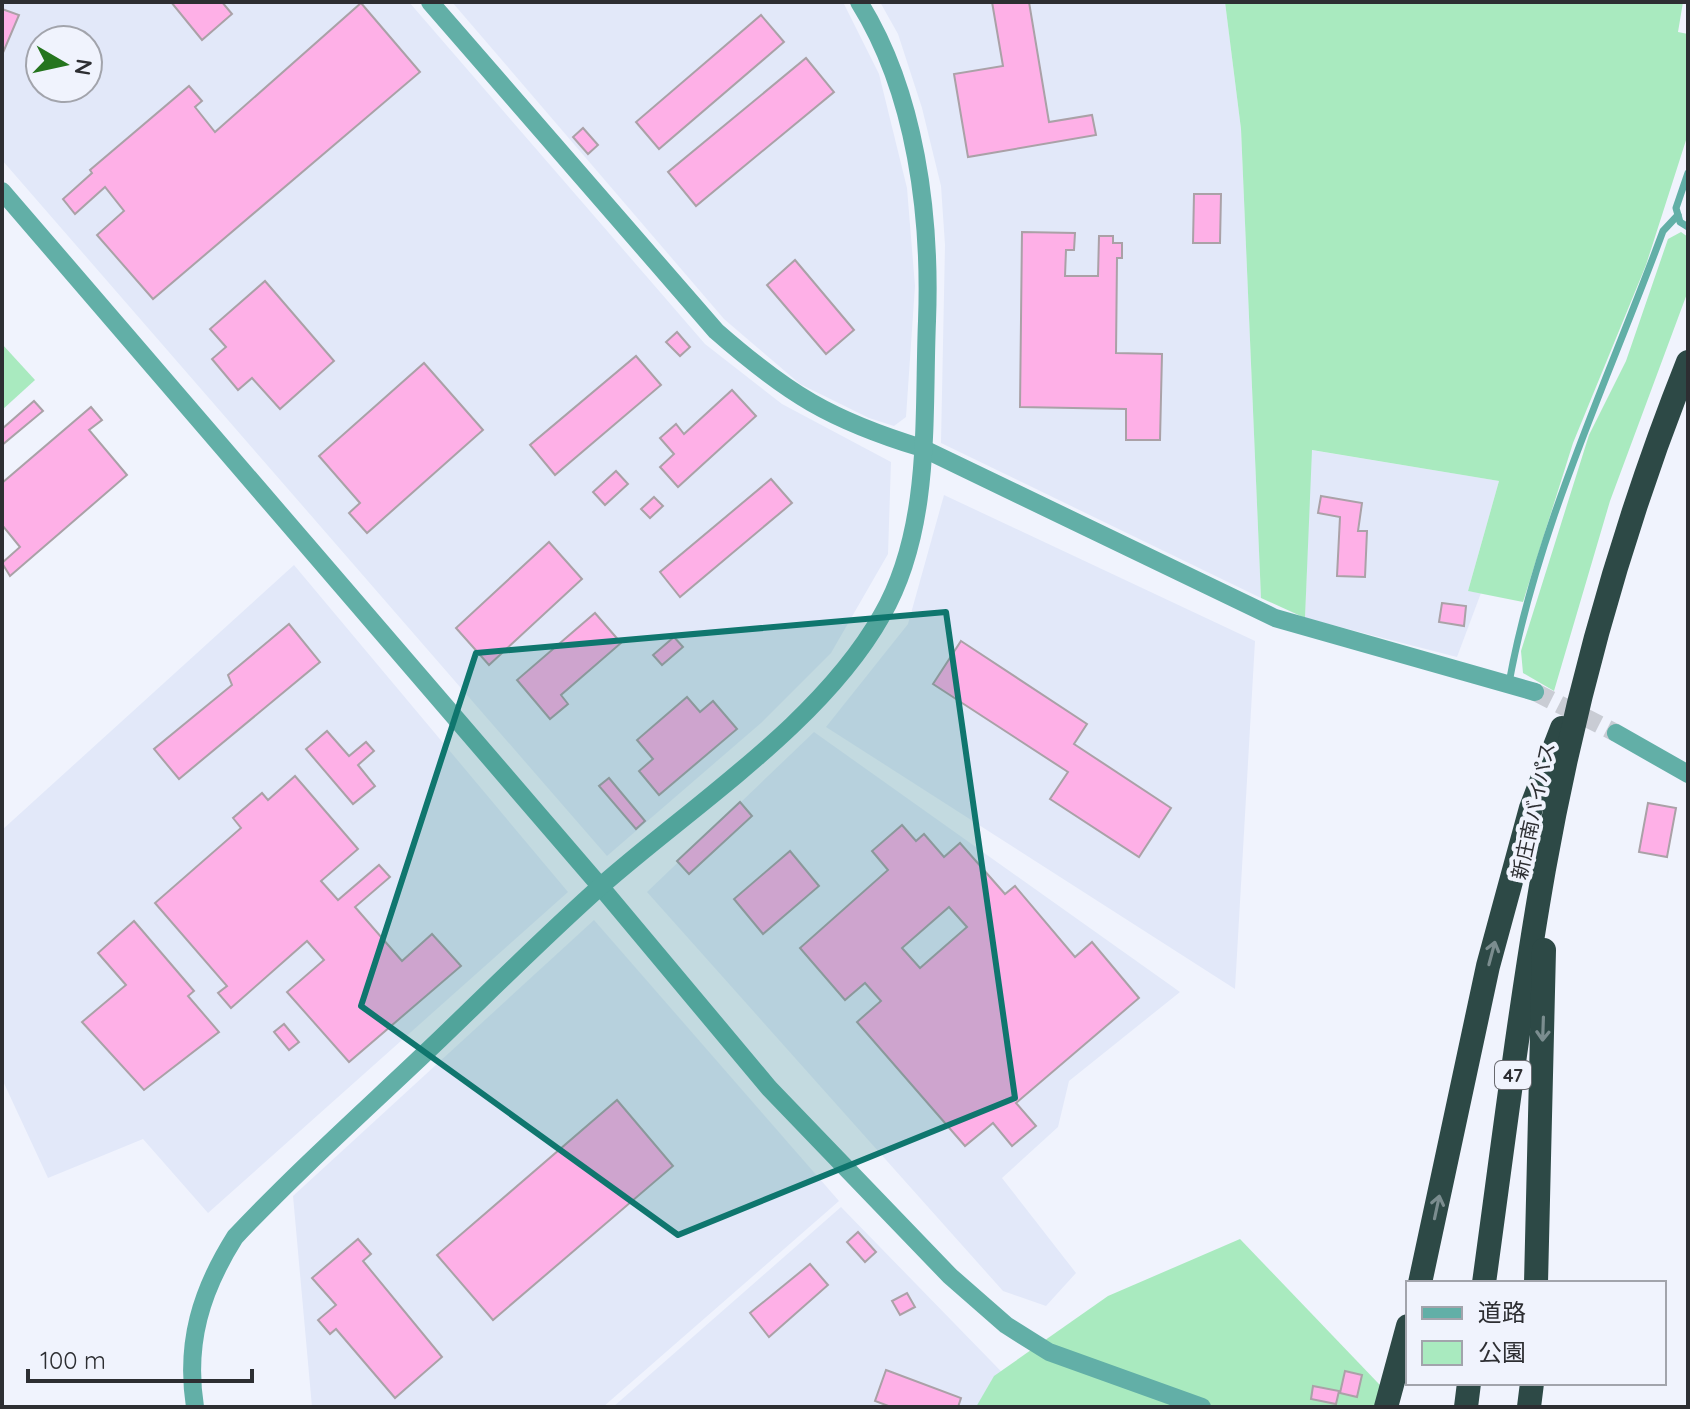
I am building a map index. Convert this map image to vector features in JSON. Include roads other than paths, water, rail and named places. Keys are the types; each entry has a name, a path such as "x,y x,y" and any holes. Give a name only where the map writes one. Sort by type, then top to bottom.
{"highway":[{"name":"新庄南バイパス","path":"1484,1281 1544,867 1590,658 1626,530 1688,362"},
{"path":"1672,401 1688,376"},
{"path":"1420,1281 1488,966 1507,894 1531,808 1590,658"},
{"path":"1536,1281 1544,867"},
{"path":"1386,1407 1406,1333"},
{"path":"1466,1407 1469,1385"},
{"path":"1529,1407 1532,1385"}],"street":[{"path":"430,2 716,331 771,379 813,406 860,429 922,448 1275,618 1535,692"},
{"path":"195,1407 190,1355 199,1309 214,1271 235,1237 600,886 742,768 823,692 883,614 904,563 917,511 928,251 923,189 894,83 859,2"},
{"path":"2,191 600,886 769,1088 950,1276 1006,1325 1049,1352 1202,1407"},
{"path":"1616,733 1688,774"}],"lane":[{"path":"1688,173 1676,208 1680,222 1688,227"},
{"path":"1509,683 1534,584 1586,426 1615,363 1663,231 1678,215"}],"tunnel":[{"path":"1535,692 1616,733"}]}
